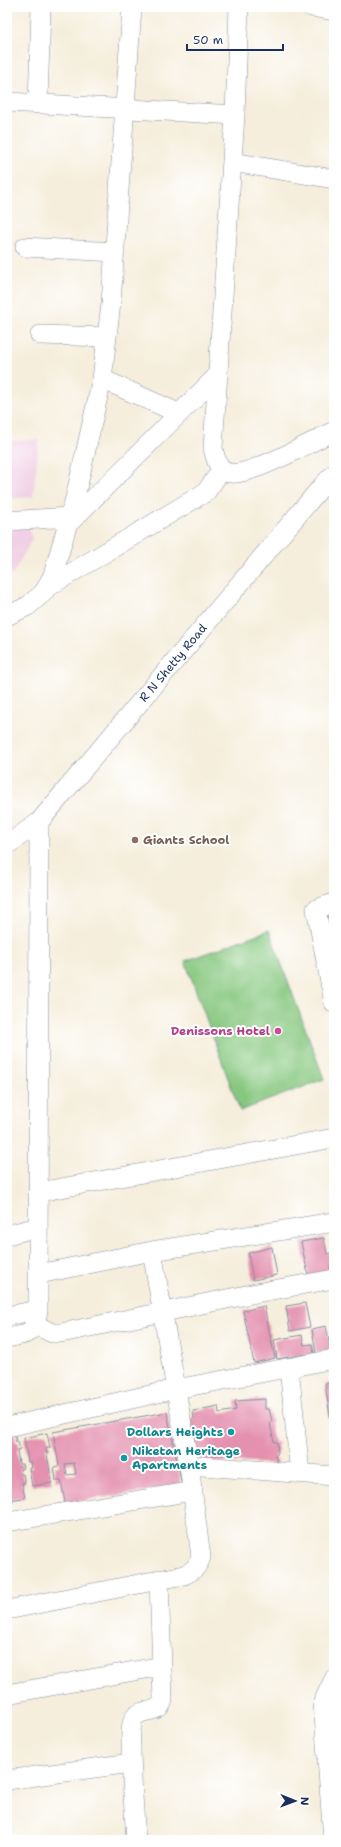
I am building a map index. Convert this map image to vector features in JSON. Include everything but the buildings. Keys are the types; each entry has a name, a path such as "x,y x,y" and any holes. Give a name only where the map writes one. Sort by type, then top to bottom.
{"street":[{"path":"38,104 41,7"},
{"path":"7,616 28,606 44,592 53,575 68,521 102,379 115,252 132,7"},
{"path":"239,7 235,115 213,448 215,459 222,469 228,473 238,473 264,465 334,431"},
{"path":"311,7 334,11"},
{"path":"7,102 235,115"},
{"path":"232,162 334,179"},
{"path":"25,247 115,252"},
{"path":"40,335 107,337"},
{"path":"7,521 68,521 218,375"},
{"path":"102,379 178,414"},
{"path":"46,588 206,492 222,469"},
{"name":"R N Shetty Road","path":"7,844 39,822 249,571 334,474"},
{"path":"7,1338 30,1331 37,1317 39,1274 39,822"},
{"path":"334,903 316,909 334,1003"},
{"path":"39,1192 334,1138"},
{"path":"39,1274 152,1251 334,1222"},
{"path":"7,1234 38,1227"},
{"path":"7,1610 192,1572 199,1564 201,1557 193,1491 152,1251"},
{"path":"7,1316 37,1317 52,1333 61,1333 256,1293 334,1279"},
{"path":"7,1427 176,1389 334,1359"},
{"path":"289,1368 300,1473"},
{"path":"189,1465 334,1476"},
{"path":"7,1522 193,1491"},
{"path":"136,1840 131,1763 131,1726 135,1717 139,1713 158,1709 162,1705 159,1579"},
{"path":"7,1694 162,1666"},
{"path":"333,1837 323,1702 334,1679"},
{"path":"7,1780 131,1763"}],"shaded area":[{"path":"39,440 33,497 7,499 7,441"},
{"path":"26,519 32,539 13,574 7,572 7,522"}],"green space":[{"path":"269,930 324,1079 240,1111 185,961"}],"place":[{"name":"Giants School","path":"135,840"},
{"name":"Denissons Hotel","path":"278,1031"},
{"name":"Dollars Heights","path":"231,1432"},
{"name":"Niketan Heritage Apartments","path":"124,1458"}]}
